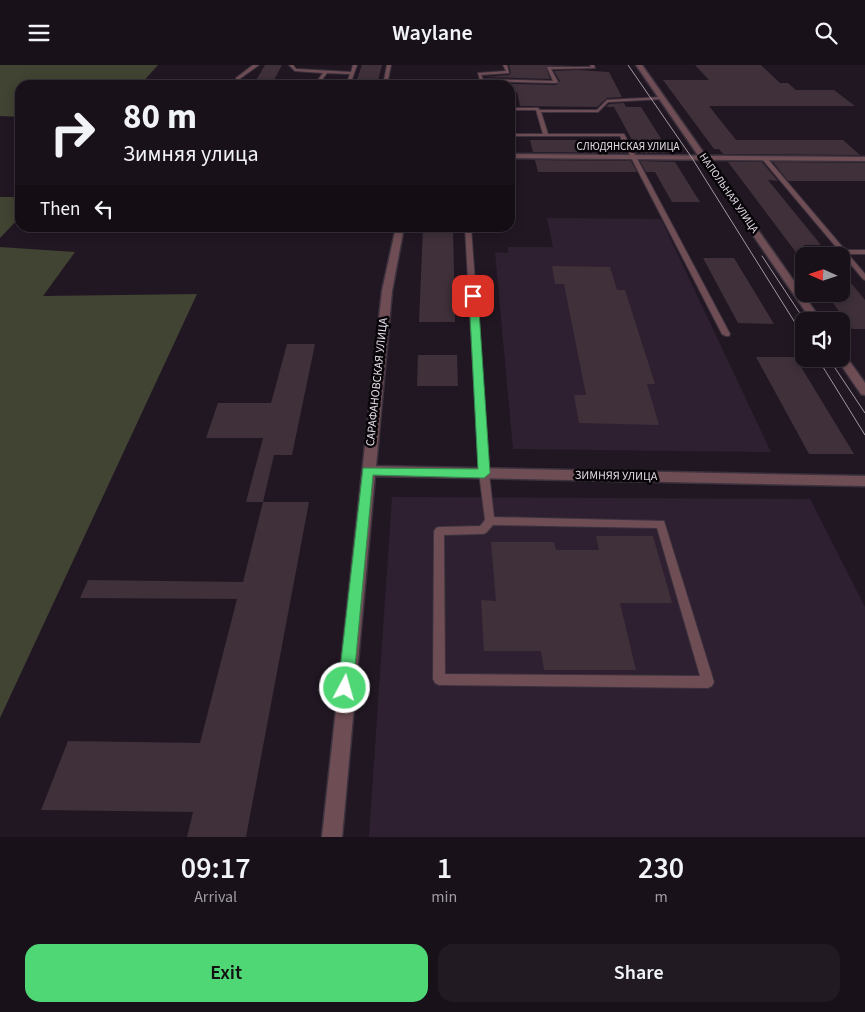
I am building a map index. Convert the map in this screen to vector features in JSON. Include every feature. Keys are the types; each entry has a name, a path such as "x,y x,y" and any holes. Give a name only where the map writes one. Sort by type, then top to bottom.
{"street":[{"name":"НАПОЛЬНАЯ УЛИЦА","path":"639,65 811,312"},
{"name":"СЛЮДЯНСКАЯ УЛИЦА","path":"515,156 865,159"},
{"name":"САРАФАНОВСКАЯ УЛИЦА","path":"332,837 387,291 399,232"},
{"path":"848,367 865,391"},
{"name":"ЗИМНЯЯ УЛИЦА","path":"368,471 865,481"}],"lane":[{"path":"237,79 244,75 249,68 257,65"},
{"path":"291,65 295,70 352,73"},
{"path":"350,80 355,65"},
{"path":"386,80 389,65"},
{"path":"482,80 479,73 508,72 505,65"},
{"path":"515,80 556,81 548,69 594,69 592,65"},
{"path":"320,80 326,72"},
{"path":"515,109 598,111 607,101 662,98"},
{"path":"539,111 546,135"},
{"path":"515,135 622,135 726,334"},
{"path":"764,158 839,247"},
{"path":"468,232 484,473 490,521 483,530 439,531 439,679 708,682 661,524 490,521"},
{"path":"850,251 865,252"},
{"path":"850,260 865,278"}],"shaded area":[{"path":"547,218 661,219 771,452 513,449 495,252 508,253 508,247 553,247"},
{"path":"392,497 810,499 865,607 865,837 369,837"}],"green space":[{"path":"0,65 158,65 144,80 15,80 15,117 0,116"},
{"path":"0,197 15,197 15,222 0,238"},
{"path":"0,247 75,252 43,296 197,294 0,718"}],"building":[{"path":"265,65 282,65 274,80 256,80"},
{"path":"362,65 382,65 378,80 357,80"},
{"path":"509,65 575,65 546,66 550,79 484,77 509,75 511,73"},
{"path":"695,65 761,65 780,83 788,83 796,90 834,90 855,106 709,106 736,140 843,140 860,155 723,154 719,149 714,149 663,80 709,80"},
{"path":"554,71 609,72 622,97 607,98 597,107 520,106 517,92 515,92 515,84 556,85 560,81"},
{"path":"624,103 626,107 641,107 670,153 636,153 629,140 632,140 614,107 606,107 609,104"},
{"path":"530,140 620,140 627,153 533,152"},
{"path":"535,160 631,161 637,172 538,172"},
{"path":"640,161 675,162 700,202 672,202 655,172 646,172"},
{"path":"728,162 762,162 778,181 768,180 821,245 795,247 795,251"},
{"path":"773,162 865,163 865,181 788,181"},
{"path":"423,232 453,232 455,322 419,322"},
{"path":"703,258 734,258 774,324 738,323"},
{"path":"552,266 610,267 617,290 625,290 655,384 647,384 659,425 579,423 574,395 586,395 564,284 555,284"},
{"path":"850,282 865,300 865,329 852,329 850,326 850,312 840,312 833,303 850,303"},
{"path":"287,344 315,344 292,455 274,455 263,502 246,502 263,438 206,438 218,403 271,403"},
{"path":"418,355 457,355 458,386 417,386"},
{"path":"756,357 795,357 795,367 801,367 854,454 809,454"},
{"path":"263,502 309,502 246,837 187,837 193,812 41,810 68,741 200,743 237,599 80,598 88,580 243,582"},
{"path":"596,536 653,536 672,603 620,603 636,670 544,670 541,651 484,651 481,600 496,601 491,542 554,542 556,550 599,550"}],"tram line":[{"path":"628,65 692,158 795,323"},
{"path":"762,256 799,312"},
{"path":"823,367 865,435"},
{"path":"834,367 865,413"}],"route":[{"path":"345,688 368,471 484,473 473,296"}]}
